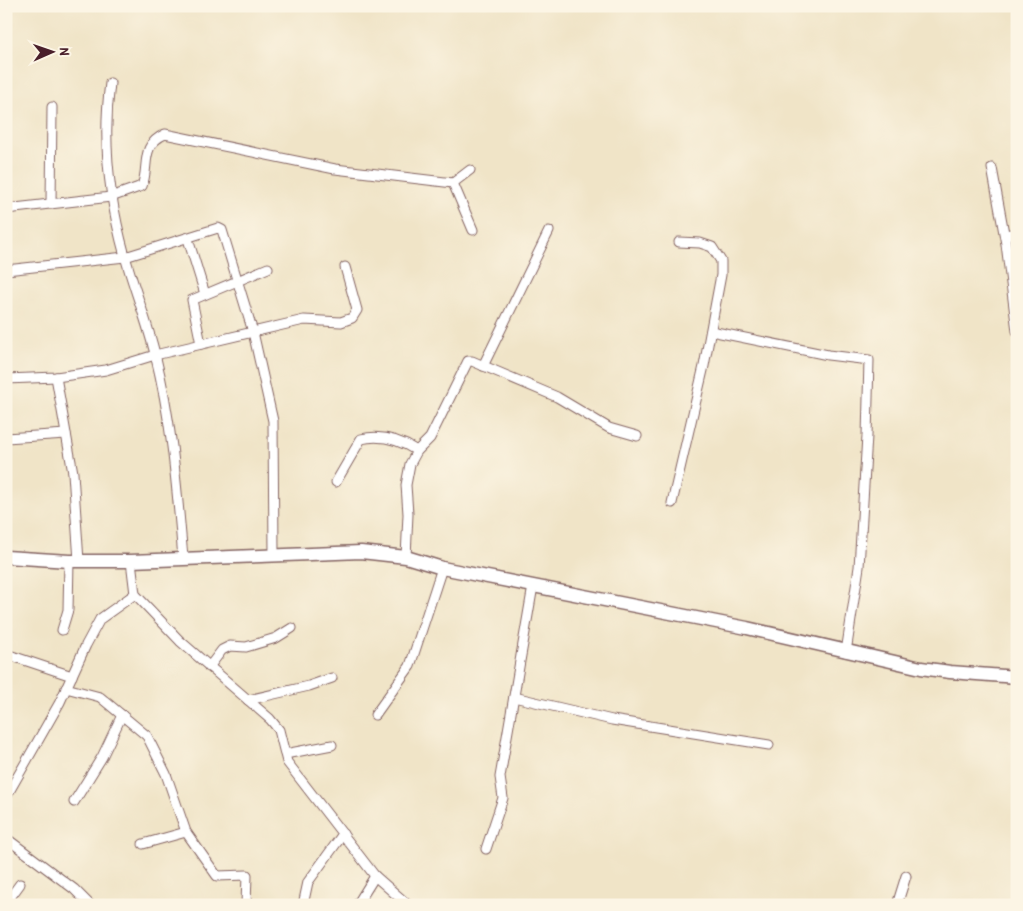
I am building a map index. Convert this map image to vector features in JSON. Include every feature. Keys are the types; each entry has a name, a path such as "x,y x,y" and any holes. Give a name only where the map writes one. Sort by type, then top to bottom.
{"main road":[{"path":"6,558 131,561 361,552 406,557 442,568 747,628 846,652 950,672 1017,677"}],"street":[{"path":"110,83 106,114 106,147 111,197 125,257 156,355 176,470 183,558"},
{"path":"51,204 52,107"},
{"path":"6,209 111,197 142,186 149,147 155,138 164,134 335,169 453,183 470,170"},
{"path":"992,168 1005,235 1017,331"},
{"path":"453,183 473,230"},
{"path":"6,270 125,257 220,228 253,332 273,421 274,554"},
{"path":"483,366 549,231"},
{"path":"1005,235 1017,233"},
{"path":"188,239 205,294"},
{"path":"672,503 711,332 721,275 719,255 712,247 700,243 679,242"},
{"path":"6,379 56,377 106,370 156,355 304,320 341,322 352,318 357,310 345,267"},
{"path":"201,344 191,301 268,268"},
{"path":"711,332 828,355 869,360 868,436 859,566 846,652"},
{"path":"406,557 408,514 406,486 410,464 417,451 430,438 468,361 557,397 609,428 637,436"},
{"path":"56,377 73,474 74,561 68,610 62,630"},
{"path":"6,438 66,434"},
{"path":"336,482 361,439 374,436 402,442 417,451"},
{"path":"131,561 135,594 180,641 248,700 279,730 287,762 375,876 399,902 408,905"},
{"path":"375,715 410,666 442,568"},
{"path":"486,849 503,798 500,777 533,586"},
{"path":"6,797 66,688 100,619 135,594"},
{"path":"209,666 222,650 230,646 246,647 276,638 292,628"},
{"path":"6,654 72,676"},
{"path":"248,700 309,686 332,678"},
{"path":"66,688 100,698 147,736 166,774 186,832 217,876 247,875 246,905"},
{"path":"514,697 612,720 769,746"},
{"path":"74,802 102,757 122,715"},
{"path":"285,754 332,746"},
{"path":"143,844 186,832"},
{"path":"303,905 308,882 343,834"},
{"path":"6,838 52,871 90,905"},
{"path":"357,905 375,876"},
{"path":"896,905 906,876"},
{"path":"6,903 20,884"}]}
